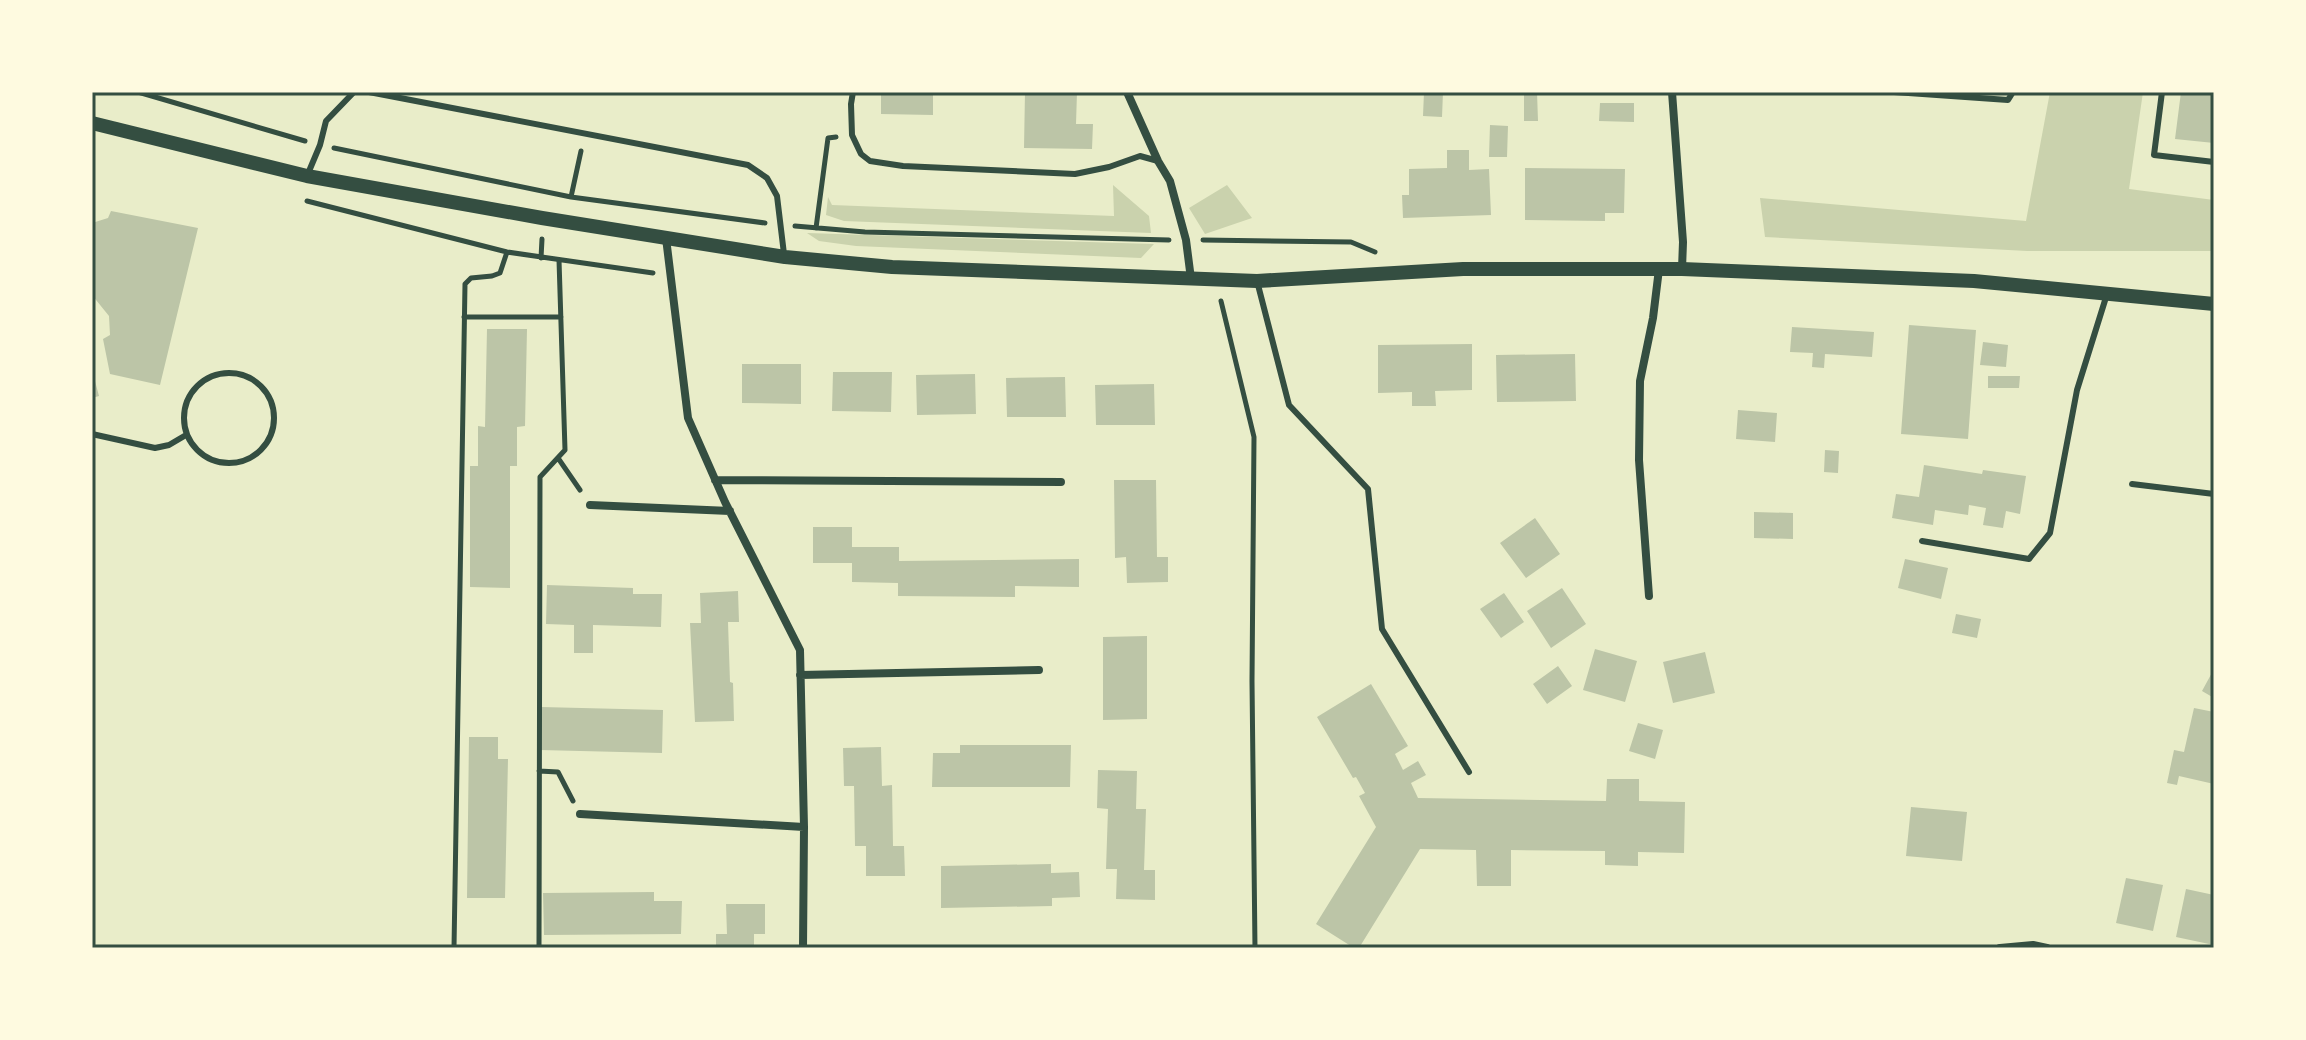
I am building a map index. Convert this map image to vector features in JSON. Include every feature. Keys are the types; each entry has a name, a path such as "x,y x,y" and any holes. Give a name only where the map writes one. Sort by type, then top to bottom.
{"street":[{"path":"1127,92 1170,181 1186,240 1191,279"},
{"path":"1672,92 1683,242 1682,269"},
{"path":"92,123 307,176 785,257 892,267 1257,281 1463,269 1682,269 1974,281 2214,304"},
{"path":"665,237 688,418 715,480 800,650 803,948"},
{"path":"1649,596 1639,460 1640,381 1659,269"},
{"path":"715,480 1061,482"},
{"path":"590,505 730,511"},
{"path":"800,675 1039,670"},
{"path":"580,814 804,827"},
{"path":"2000,948 2033,945 2047,948"}],"lane":[{"path":"307,176 326,121 354,92"},
{"path":"369,92 748,165 767,178 777,196 785,257"},
{"path":"853,92 852,135 861,154 870,161 903,166 1075,174 1140,156 1158,161"},
{"path":"1894,92 2008,100 2013,92"},
{"path":"2162,92 2154,155 2214,162"},
{"path":"1257,281 1289,405 1368,489 1382,629 1469,772"},
{"path":"1922,541 2029,559 2050,533 2077,390 2107,294"},
{"path":"227,372 255,380 272,403 274,418 271,434 263,447 251,457 236,463 221,463 206,457 186,435 185,406 200,382 213,375 227,372"},
{"path":"92,434 155,448 169,445 186,435"},
{"path":"2132,484 2214,494"}],"path":[{"path":"571,197 584,135"},
{"path":"816,228 828,138 852,135"},
{"path":"299,199 507,252 670,275"},
{"path":"454,948 465,284 471,278 500,273 507,252"},
{"path":"539,948 540,477 565,450 559,260"},
{"path":"1216,280 1254,437 1252,681 1255,948"},
{"path":"464,317 561,317"},
{"path":"558,458 590,505"},
{"path":"539,771 558,772 580,814"}],"green space":[{"path":"2050,92 2143,92 2129,189 2214,200 2214,251 2027,251 1765,237 1760,198 2026,221"},
{"path":"1113,185 1149,216 1151,233 844,221 826,215 828,197 832,205 1114,216"},
{"path":"1227,185 1252,218 1205,234 1189,208"},
{"path":"807,233 1154,244 1141,258 856,246 819,241"}],"building":[{"path":"881,92 933,92 933,115 881,114"},
{"path":"1025,92 1077,92 1076,124 1093,124 1092,149 1024,148"},
{"path":"1424,92 1443,92 1442,117 1423,116"},
{"path":"1524,92 1537,92 1538,121 1524,121"},
{"path":"2181,92 2214,92 2214,143 2175,139"},
{"path":"1600,103 1634,103 1634,122 1599,121"},
{"path":"1490,125 1508,126 1507,157 1489,157"},
{"path":"1447,150 1469,150 1469,170 1489,169 1491,215 1403,218 1402,195 1409,195 1409,169 1447,168"},
{"path":"1525,168 1625,169 1624,213 1605,213 1605,221 1525,220"},
{"path":"111,211 198,228 160,385 110,374 103,339 110,335 109,316 92,295 92,223 108,218"},
{"path":"1909,325 1976,330 1968,439 1901,434"},
{"path":"1792,327 1874,332 1872,357 1825,354 1824,368 1812,367 1813,353 1790,352"},
{"path":"487,329 527,329 525,426 517,427 517,466 510,466 510,588 470,587 470,466 478,466 478,426 485,427"},
{"path":"1983,342 2008,345 2006,367 1980,365"},
{"path":"1472,344 1472,390 1435,391 1436,406 1412,406 1412,392 1378,393 1378,345"},
{"path":"1575,354 1576,401 1497,402 1496,355"},
{"path":"742,364 801,364 801,404 742,403"},
{"path":"92,370 99,396 92,398"},
{"path":"833,372 892,372 891,412 832,411"},
{"path":"975,374 976,414 917,415 916,375"},
{"path":"1988,376 2020,376 2019,388 1988,388"},
{"path":"1065,377 1066,417 1007,417 1006,378"},
{"path":"1154,384 1155,425 1096,425 1095,385"},
{"path":"1738,410 1777,413 1775,442 1736,439"},
{"path":"1825,450 1839,451 1838,473 1824,472"},
{"path":"1924,465 1982,474 1983,470 2026,476 2020,514 2006,511 2003,528 1983,525 1986,508 1969,505 1968,515 1935,510 1933,525 1892,518 1896,494 1919,497"},
{"path":"1114,480 1156,480 1157,557 1168,557 1168,582 1127,583 1126,557 1115,558"},
{"path":"1754,512 1793,513 1793,539 1754,538"},
{"path":"1535,518 1560,554 1526,578 1500,543"},
{"path":"813,527 852,527 852,547 899,547 899,561 1079,559 1079,587 1015,586 1015,597 898,596 898,583 852,582 852,563 813,563"},
{"path":"1905,559 1948,568 1941,599 1898,588"},
{"path":"547,585 633,588 633,594 662,594 661,627 593,625 593,653 574,653 574,625 546,624"},
{"path":"1562,588 1586,624 1551,648 1527,611"},
{"path":"738,591 739,622 728,622 734,721 695,722 690,623 701,623 700,593"},
{"path":"1504,593 1524,622 1501,638 1480,609"},
{"path":"1956,614 1981,619 1977,638 1952,633"},
{"path":"1147,636 1147,719 1103,720 1103,637"},
{"path":"1595,649 1637,661 1625,702 1583,690"},
{"path":"1705,652 1715,693 1673,703 1663,662"},
{"path":"1558,666 1572,686 1547,704 1533,684"},
{"path":"2214,669 2214,698 2202,691"},
{"path":"1371,684 1408,746 1395,754 1403,770 1418,761 1426,775 1411,783 1418,798 1606,801 1607,779 1639,779 1639,801 1685,802 1684,853 1638,852 1638,866 1605,865 1605,851 1511,850 1511,886 1477,886 1476,850 1420,849 1359,948 1354,948 1316,924 1376,827 1359,796 1365,793 1317,717"},
{"path":"541,707 663,710 662,753 540,750"},
{"path":"2194,708 2214,712 2214,784 2179,776 2177,785 2167,783 2174,750 2184,752"},
{"path":"1638,723 1663,730 1655,759 1629,751"},
{"path":"469,737 498,737 498,759 508,759 505,898 467,898"},
{"path":"960,745 1071,745 1070,787 932,787 933,753 960,753"},
{"path":"881,747 882,786 892,785 893,846 904,846 905,876 866,876 866,846 855,846 854,786 844,786 843,748"},
{"path":"1098,770 1137,771 1136,809 1146,809 1144,870 1155,870 1155,900 1116,899 1117,869 1106,869 1108,809 1097,808"},
{"path":"1911,807 1967,812 1962,861 1906,856"},
{"path":"1051,864 1051,873 1079,872 1080,897 1052,898 1052,906 941,908 941,866"},
{"path":"2126,878 2163,885 2153,931 2116,923"},
{"path":"2186,889 2214,895 2214,945 2176,937"},
{"path":"654,892 654,901 682,901 681,934 544,935 543,893"},
{"path":"726,904 765,904 765,934 754,934 754,948 716,948 716,934 727,934"}]}
